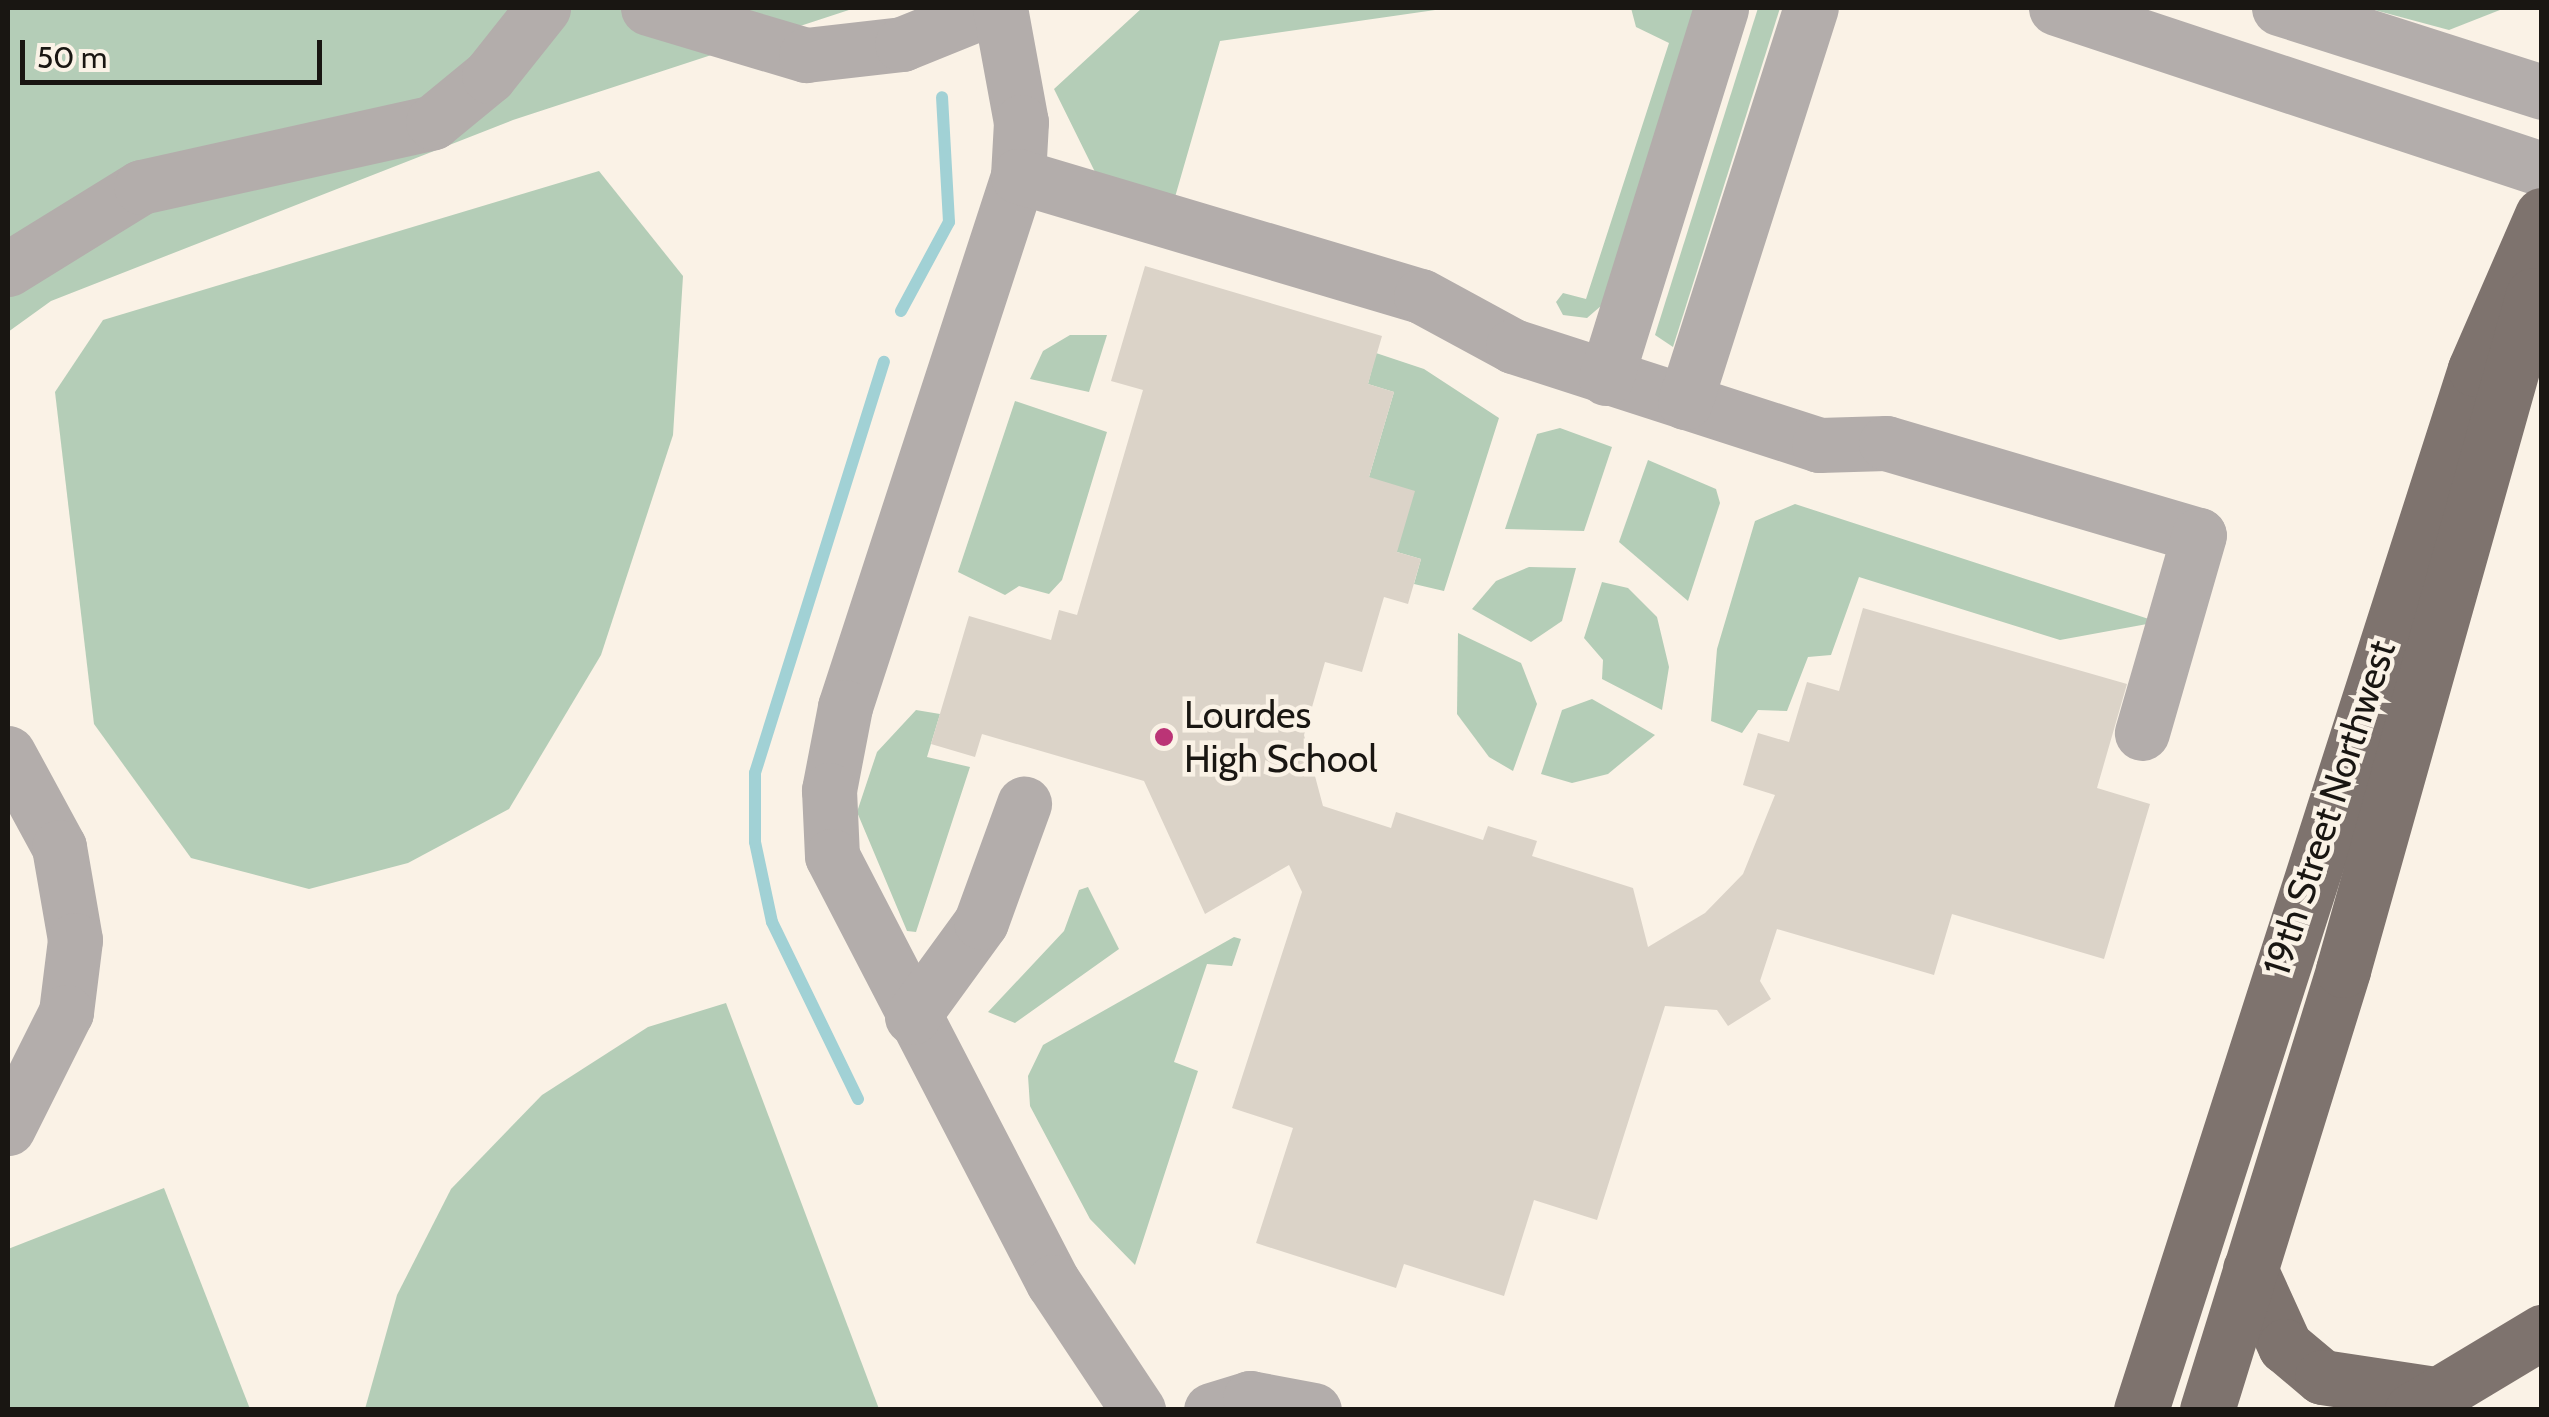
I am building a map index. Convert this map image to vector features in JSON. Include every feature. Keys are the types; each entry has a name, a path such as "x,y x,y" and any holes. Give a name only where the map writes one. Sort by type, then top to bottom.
{"main road":[{"name":"19th Street Northwest","path":"2141,1410 2469,386 2542,215"},
{"name":"19th Street Northwest","path":"2206,1410 2506,407 2542,258"},
{"path":"2250,1268 2284,1346 2322,1377 2424,1402 2542,1332"}],"street":[{"path":"8,270 141,188 433,122 489,76 544,8"},
{"path":"648,8 806,56 902,44 991,8"},
{"path":"1000,8 1020,108 1018,176 845,707 829,790 832,856 912,1017 1053,1282 1138,1410"},
{"path":"1606,378 1721,8"},
{"path":"1685,402 1810,8"},
{"path":"2056,8 2542,168"},
{"path":"2279,8 2542,92"},
{"path":"1018,176 1421,296 1513,346 1819,444 1886,443 2199,536 2142,733"},
{"path":"8,753 44,814 71,892 75,968 66,1012 8,1128"},
{"path":"912,1017 981,922 1024,804"},
{"path":"1211,1410 1250,1398 1314,1410"}],"green space":[{"path":"8,8 855,8 513,120 51,301 8,332"},
{"path":"1142,8 1449,8 1220,41 1173,204 1095,172 1054,89"},
{"path":"1631,8 1698,8 1609,299 1587,318 1563,315 1556,302 1563,293 1586,299 1669,43 1636,27"},
{"path":"1758,8 1780,8 1673,347 1655,335"},
{"path":"2367,8 2505,8 2449,30"},
{"path":"599,171 683,276 673,435 601,655 509,809 408,863 309,889 191,858 94,724 55,392 103,320"},
{"path":"1070,335 1107,335 1089,392 1030,379 1043,351"},
{"path":"1376,353 1424,369 1499,418 1444,591 1414,584 1421,559 1397,552 1369,477 1394,392 1368,384"},
{"path":"1015,401 1107,432 1062,580 1049,594 1019,586 1005,595 958,572"},
{"path":"1560,428 1612,447 1584,531 1505,529 1537,434"},
{"path":"1648,460 1716,489 1720,503 1688,601 1619,542"},
{"path":"1795,504 2158,622 2060,640 1859,577 1831,655 1808,657 1787,711 1758,710 1742,733 1711,721 1717,649 1755,521"},
{"path":"1529,567 1576,568 1562,621 1531,642 1472,609 1496,581"},
{"path":"1602,582 1628,588 1657,617 1669,667 1662,710 1602,679 1603,660 1584,638"},
{"path":"1458,633 1521,663 1537,704 1513,771 1489,757 1457,714"},
{"path":"1592,699 1655,735 1608,774 1572,783 1541,774 1562,710"},
{"path":"916,710 940,714 927,757 970,767 916,932 907,931 857,812 877,752"},
{"path":"1088,887 1119,949 1015,1023 988,1012 1064,931 1079,890"},
{"path":"1234,937 1241,939 1232,966 1207,964 1174,1062 1198,1071 1135,1265 1090,1219 1030,1106 1028,1076 1043,1045"},
{"path":"726,1003 879,1409 365,1409 397,1295 451,1189 542,1095 648,1027"},
{"path":"164,1188 250,1409 8,1409 8,1249"}],"building":[{"name":"Lourdes High School","path":"1145,266 1382,336 1368,384 1394,392 1369,477 1415,491 1397,552 1421,559 1408,604 1384,597 1362,672 1325,662 1304,735 1323,806 1391,828 1396,812 1483,840 1488,826 1537,841 1532,856 1633,888 1648,947 1705,913 1743,874 1775,795 1743,785 1758,733 1789,742 1807,682 1839,691 1863,608 2127,684 2097,788 2150,804 2104,959 1952,914 1934,975 1777,929 1760,981 1771,999 1728,1026 1717,1010 1665,1006 1597,1220 1534,1200 1504,1296 1404,1264 1396,1288 1256,1243 1293,1128 1232,1108 1302,892 1289,865 1205,914 1144,781 982,734 975,757 931,744 969,616 1051,640 1059,610 1077,615 1143,390 1111,381"}],"waterway":[{"path":"901,311 949,222 942,97"},
{"path":"858,1099 772,922 755,842 755,773 884,362"}],"place":[{"name":"Lourdes High School","path":"1164,737"}]}
